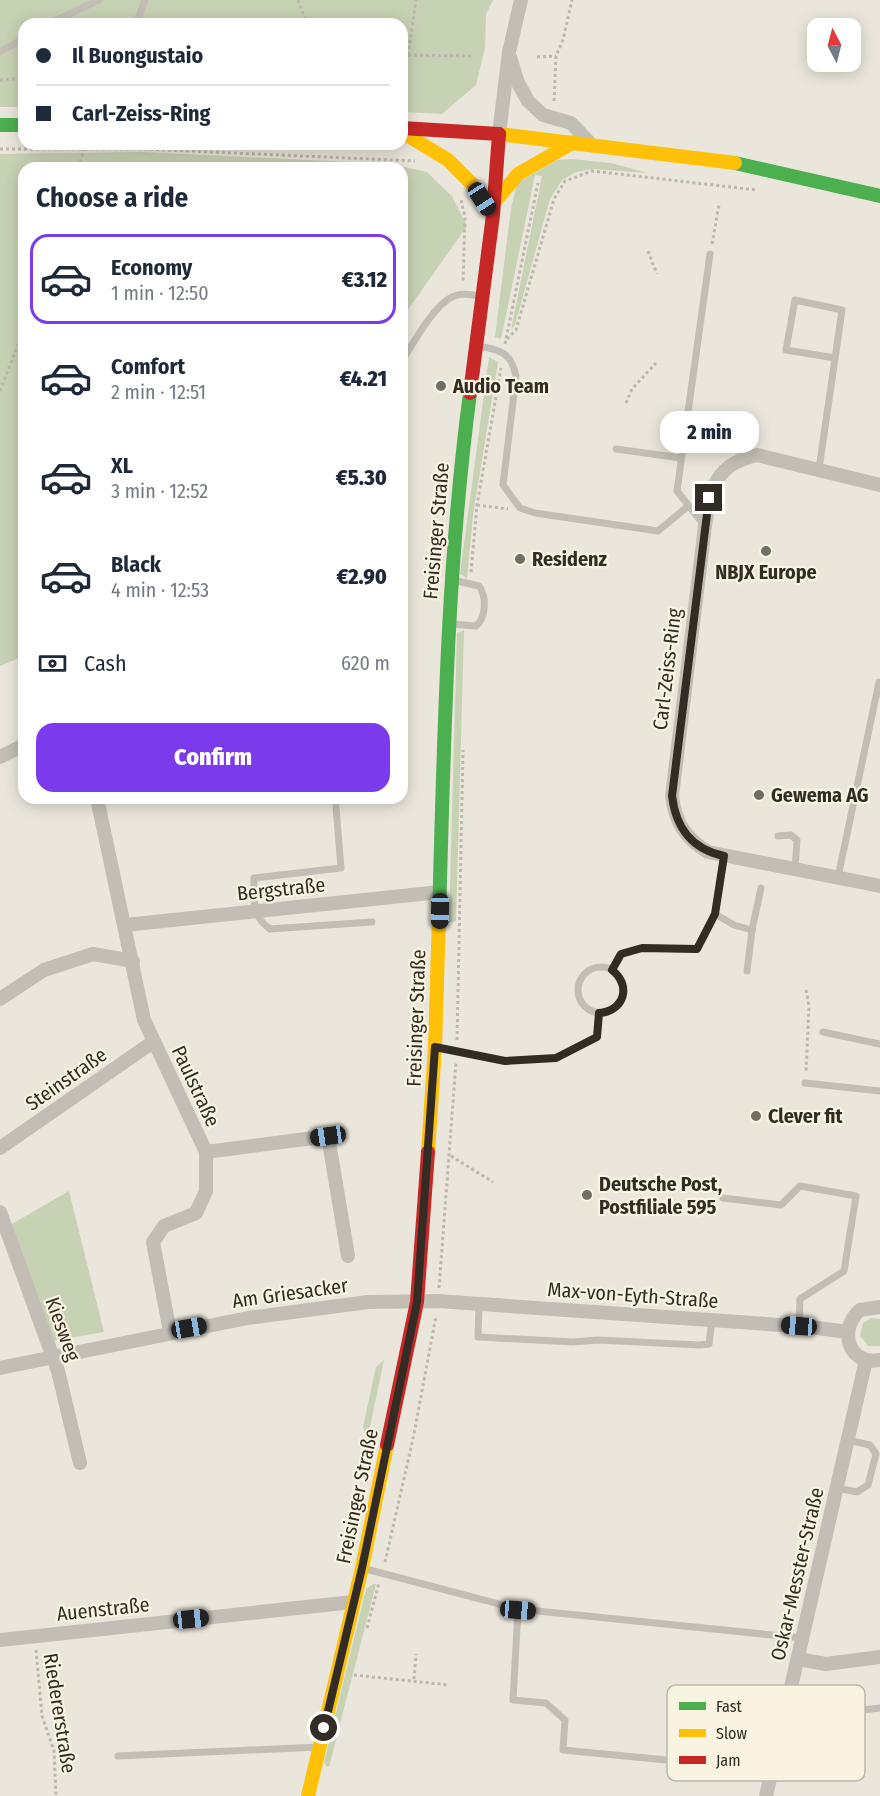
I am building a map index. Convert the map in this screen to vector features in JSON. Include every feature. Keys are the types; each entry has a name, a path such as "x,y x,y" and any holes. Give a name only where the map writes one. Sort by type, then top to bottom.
{"main road":[{"path":"0,125 18,125"},
{"path":"408,130 499,134 590,143 761,166 880,196"},
{"path":"408,134 448,159 493,210 518,174 574,142"},
{"name":"Freisinger Straße","path":"308,1796 362,1568 417,1302 435,1047 451,580 461,458 483,296 499,134"}],"street":[{"name":"Freisinger Straße","path":"499,134 509,52 521,0"},
{"name":"Freisinger Straße","path":"509,52 518,82 528,101 543,115 571,123 590,143"},
{"name":"Carl-Zeiss-Ring","path":"880,485 757,455 742,458 727,467 716,480 709,498 705,526 672,796 674,812 682,830 693,843 708,852 880,886"},
{"path":"0,757 18,748"},
{"name":"Paulstraße","path":"98,804 144,1020 206,1152 328,1136 348,1256"},
{"name":"Bergstraße","path":"125,925 440,892"},
{"path":"0,999 44,970 93,954 133,961"},
{"name":"Steinstraße","path":"0,1148 153,1042"},
{"path":"170,1332 153,1242 164,1226 196,1213 206,1191 206,1152"},
{"name":"Kiesweg","path":"0,1212 51,1359 58,1371 80,1463"},
{"name":"Max-von-Eyth-Straße","path":"417,1302 438,1301 799,1326 847,1332"},
{"name":"Am Griesacker","path":"0,1368 170,1332 299,1309 368,1302 417,1302"},
{"path":"879,1302 860,1310 848,1323 847,1332 849,1346 866,1360 880,1360"},
{"name":"Oskar-Messter-Straße","path":"792,1685 866,1360"},
{"name":"Auenstraße","path":"0,1640 353,1602"},
{"path":"798,1659 826,1664 880,1657"},
{"name":"Oskar-Messter-Straße","path":"766,1796 769,1781"}],"lane":[{"path":"61,18 99,0"},
{"path":"138,18 145,0"},
{"path":"0,52 18,42"},
{"path":"705,526 687,507 677,491 710,254"},
{"path":"408,352 439,308 452,297 463,294 483,296"},
{"path":"819,469 843,310 795,300 786,350 835,358"},
{"path":"477,346 495,349 510,357 516,376 503,485 520,508 535,513 658,531 687,507"},
{"path":"616,449 681,458"},
{"path":"448,623 476,626 482,621 484,592 479,586 451,580"},
{"path":"838,878 879,682"},
{"path":"336,807 341,868 254,878 254,911 259,921 270,929 372,922"},
{"path":"778,836 791,836 797,840 795,869"},
{"path":"612,970 621,954 642,948 697,949 715,914 724,856"},
{"path":"747,971 760,888"},
{"path":"715,914 734,925 752,930"},
{"path":"598,967 612,970 623,981 623,997 614,1010 599,1013 586,1007 578,994 580,980 598,967"},
{"path":"435,1047 505,1061 556,1058 597,1037 599,1013"},
{"path":"823,1032 880,1044"},
{"path":"806,1083 880,1091"},
{"path":"723,1198 781,1205 800,1186 856,1196 844,1271 800,1299 799,1326"},
{"path":"479,1305 478,1337 496,1339 709,1344 712,1320"},
{"path":"837,1488 857,1492 868,1485 876,1454 870,1445 848,1440"},
{"path":"362,1568 518,1610 803,1638"},
{"path":"518,1610 513,1700 546,1702 565,1720 563,1750 667,1760"},
{"path":"865,1710 880,1708"},
{"path":"118,1756 319,1747"}],"path":[{"path":"298,0 305,18"},
{"path":"408,49 416,0"},
{"path":"554,101 556,56 563,40 572,0"},
{"path":"408,55 472,56"},
{"path":"537,57 556,56"},
{"path":"0,80 18,78"},
{"path":"0,149 18,148"},
{"path":"185,150 385,158 421,163"},
{"path":"506,340 516,330 554,199 565,181 592,171 766,191"},
{"path":"470,585 477,505 506,340 538,181"},
{"path":"458,194 465,217 463,294"},
{"path":"710,254 718,206"},
{"path":"648,251 657,274"},
{"path":"0,391 18,344"},
{"path":"626,403 632,389 656,363"},
{"path":"430,1347 438,1301 451,1156 457,1051 463,742"},
{"path":"806,990 809,1006 806,1083"},
{"path":"451,1156 493,1182"},
{"name":"Riedererstraße","path":"33,1636 38,1661 42,1716 54,1751 56,1796"},
{"path":"413,1680 416,1654"},
{"path":"354,1675 449,1685"}],"green space":[{"path":"0,0 493,0 486,14 485,48 476,85 442,114 408,112 408,18 18,18 18,107 0,107"},
{"path":"143,152 350,162 18,162 18,658 0,666 0,154"},
{"path":"557,160 611,163 648,173 593,169 576,172 562,180 550,199 515,325 511,330 542,176 535,175 501,339 495,337 511,208 517,183"},
{"path":"408,168 427,172 452,196 467,226 408,310"},
{"path":"489,357 498,362 473,515 467,578 460,574"},
{"path":"464,630 456,921 449,923 457,633"},
{"path":"69,1191 104,1332 53,1341 10,1225"},
{"path":"871,1318 880,1319 880,1346 868,1346 860,1336 863,1323"},
{"path":"384,1360 367,1441 363,1427 376,1367"},
{"path":"376,1584 329,1767 324,1762 366,1589"}],"traffic: fast":[{"path":"0,125 18,125"},
{"path":"735,163 880,196"},
{"path":"439,916 451,588 470,393"}],"traffic: slow":[{"path":"499,134 735,163"},
{"path":"408,136 448,160 471,183 493,215"},
{"path":"493,204 518,174 574,142"},
{"path":"428,1152 435,1047 439,916"},
{"path":"308,1796 362,1568 387,1445"}],"traffic: jam":[{"path":"408,128 499,134"},
{"path":"470,393 493,215 499,134"},
{"path":"387,1445 417,1302 428,1152"}],"place":[{"name":"Audio Team","path":"441,386"},
{"name":"NBJX Europe","path":"766,551"},
{"name":"Residenz","path":"520,559"},
{"name":"Gewema AG","path":"759,795"},
{"name":"Clever fit","path":"756,1116"},
{"name":"Deutsche Post, Postfiliale 595","path":"587,1195"}],"route":[{"path":"324,1728 362,1568 417,1302 433,1104 435,1047 505,1061 556,1058 597,1037 599,1013 614,1010 620,1004 623,997 623,981 612,970 621,954 642,948 697,949 715,914 724,856 708,852 693,843 682,830 674,812 672,796 709,498"}]}
